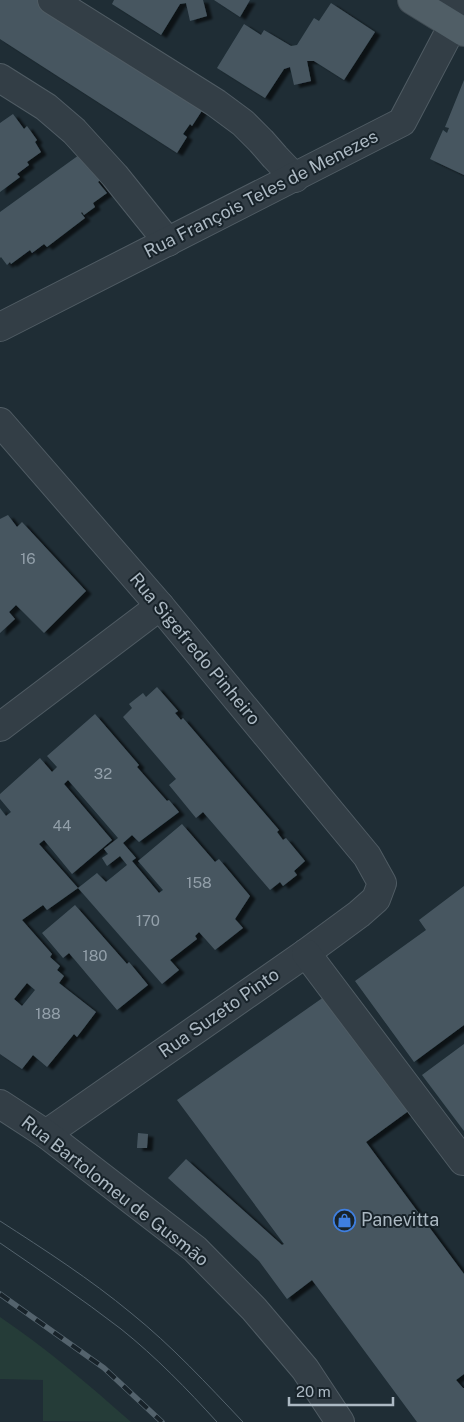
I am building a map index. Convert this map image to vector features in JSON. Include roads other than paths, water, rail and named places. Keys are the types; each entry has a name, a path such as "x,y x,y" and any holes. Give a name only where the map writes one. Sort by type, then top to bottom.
{"main road":[{"path":"412,0 456,19"}],"street":[{"path":"52,0 216,103 249,129 294,178"},
{"name":"Rua François Teles de Menezes","path":"0,327 402,122 456,19"},
{"path":"0,78 46,107 74,131 116,176 168,242"},
{"name":"Rua Sigefredo Pinheiro","path":"0,422 160,606 367,856 382,883"},
{"path":"0,727 160,606"},
{"name":"Rua Suzeto Pinto","path":"46,1134 359,914 376,898 382,883"},
{"path":"306,953 464,1161"},
{"name":"Rua Bartolomeu de Gusmão","path":"0,1104 46,1134 196,1249 254,1309 305,1369 340,1422"}],"tram line":[{"path":"0,1221 83,1277 131,1313 175,1352 243,1422"},
{"path":"0,1243 121,1329 171,1374 217,1422"}],"railway":[{"path":"0,1294 104,1368 162,1422"}],"place":[{"name":"Panevitta","path":"345,1220"}]}
